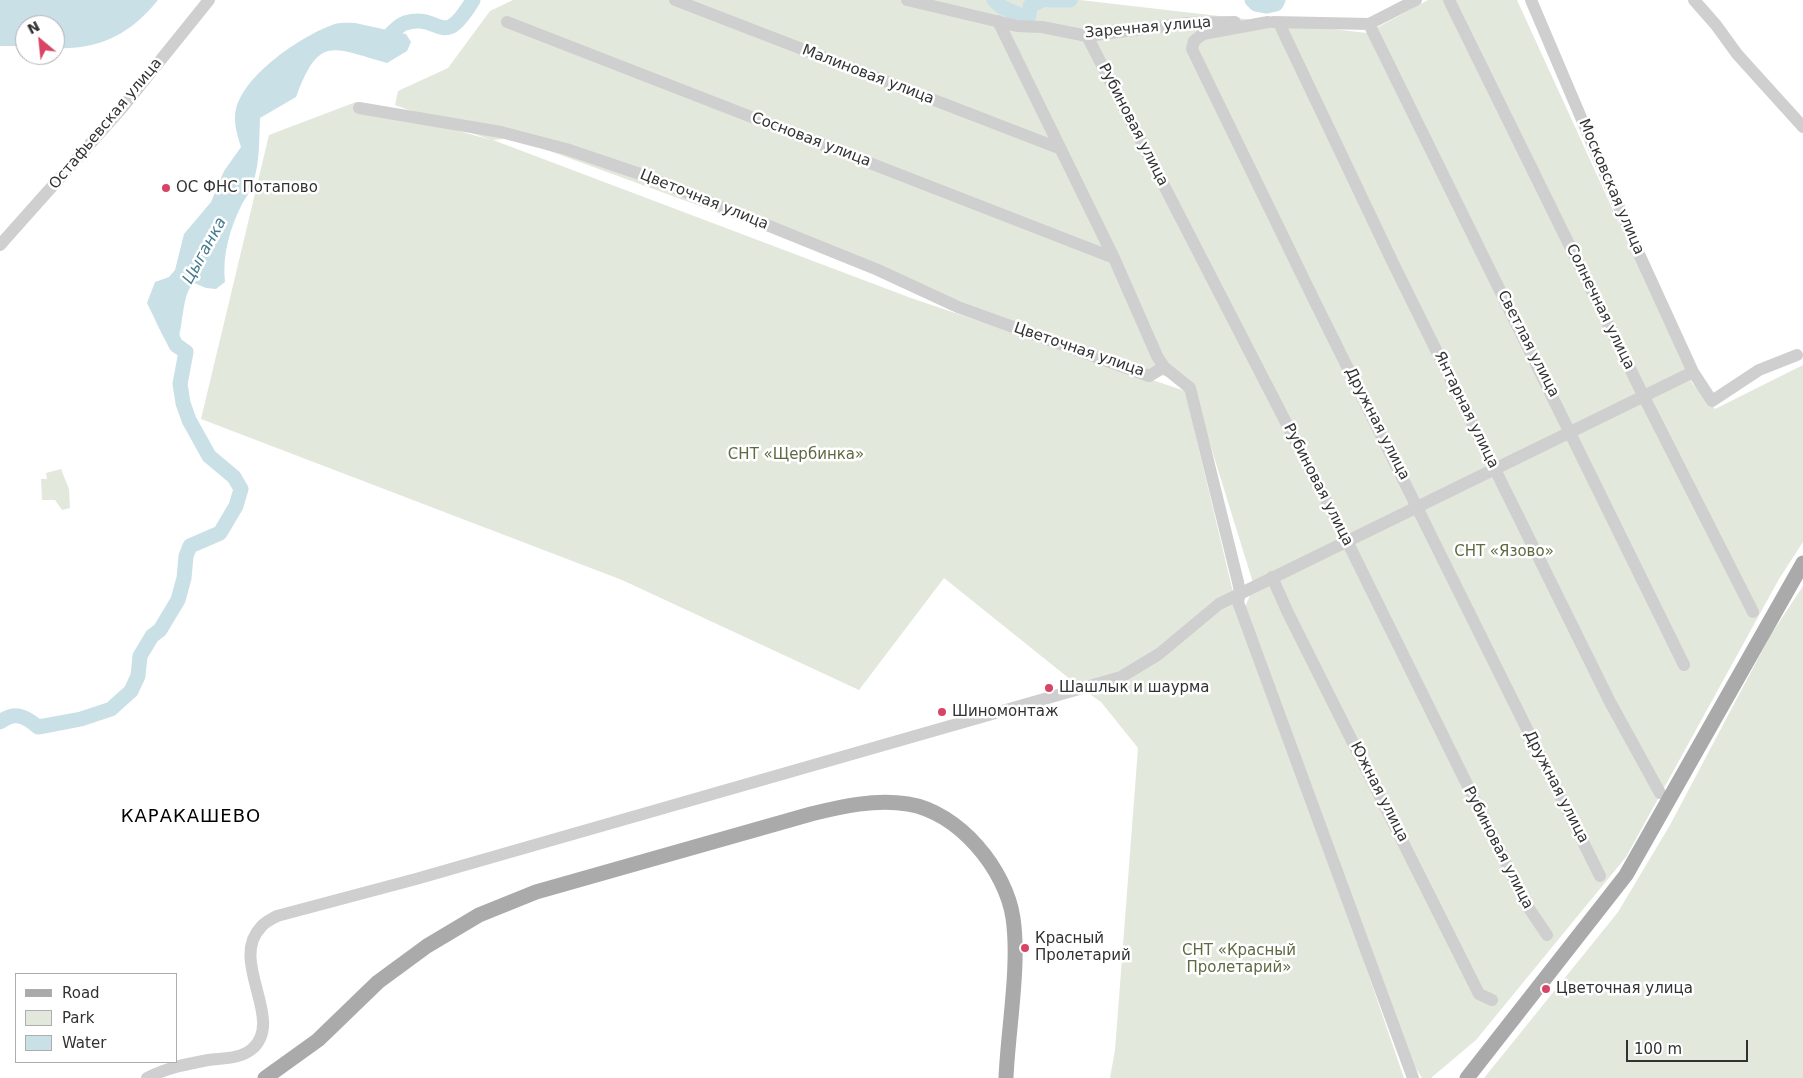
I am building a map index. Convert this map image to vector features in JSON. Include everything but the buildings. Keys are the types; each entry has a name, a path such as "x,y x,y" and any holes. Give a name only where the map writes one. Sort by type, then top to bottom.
{"main road":[{"path":"1467,1078 1626,875 1803,563"},
{"path":"265,1078 318,1040 378,982 427,946 479,915 536,892 802,816 848,804 880,802 910,804 940,816 966,834 989,860 1004,888 1013,918 1014,954 1006,1078"}],"street":[{"name":"Остафьевская улица","path":"0,245 122,108 209,0"},
{"name":"Малиновая улица","path":"675,0 1061,150"},
{"name":"Заречная улица","path":"908,0 1017,26 1042,27 1087,36 1189,23 1369,24 1416,0"},
{"name":"Солнечная улица","path":"1449,0 1644,397 1753,612"},
{"name":"Московская улица","path":"1531,0 1620,211 1693,372 1712,401 1759,370 1798,355"},
{"path":"1694,0 1716,24 1737,54 1803,127"},
{"path":"998,21 1114,258 1164,367"},
{"name":"Сосновая улица","path":"507,22 1114,258"},
{"name":"Янтарная улица","path":"1274,22 1610,702 1660,793"},
{"name":"Дружная улица","path":"1274,22 1203,34 1194,41 1192,49 1315,302 1418,506 1600,876"},
{"name":"Светлая улица","path":"1369,24 1572,432 1684,665"},
{"name":"Рубиновая улица","path":"1087,36 1347,541 1526,904 1547,935"},
{"name":"Цветочная улица","path":"359,108 501,132 566,149 644,175 878,270 958,307 1033,336 1149,376 1164,367 1190,388 1240,593 1238,602 1413,1078"},
{"path":"146,1078 158,1072 186,1064 236,1057 252,1049 259,1041 264,1018 251,971 251,941 262,925 277,916 416,879 1121,677 1158,654 1219,604 1693,372"},
{"name":"Южная улица","path":"1272,577 1288,613 1479,994 1492,1000"}],"green space":[{"path":"513,0 1080,0 1367,33 1428,0 1517,0 1692,383 1715,409 1803,365 1803,542 1779,579 1626,857 1476,1040 1431,1078 1422,1078 1415,1067 1245,607 1254,586 1192,386 514,138 493,140 911,298 1185,391 1237,609 1323,842 1404,1078 1110,1078 1115,1050 1138,748 1101,702 944,578 859,690 622,580 201,419 269,135 356,102 491,140 395,105 398,91 448,68 490,11"},
{"path":"61,469 69,489 70,508 62,510 55,500 42,500 41,479 47,479 46,473"},
{"path":"1803,586 1803,1078 1484,1078 1618,912 1670,825 1770,636"}],"water":[{"path":"0,0 158,0 137,22 113,38 100,43 71,48 65,48 65,15 15,15 15,46 0,46"},
{"path":"355,23 406,34 411,42 407,51 387,63 340,50 329,51 320,55 312,63 304,77 296,97 260,118 257,167 251,189 242,204 231,232 226,252 225,282 216,289 206,288 194,283 190,287 185,300 179,336 173,339 164,338 147,303 155,282 169,277 175,270 184,234 211,202 224,171 241,147 235,119 236,109 241,96 250,83 275,58 305,38 332,25"}],"waterway":[{"name":"Цыганка","path":"379,46 398,27 405,23 427,22 447,28 462,16 473,0"},
{"name":"Цыганка","path":"994,0 1002,7 1026,18 1029,16 1030,6 1042,0"},
{"name":"Цыганка","path":"1049,0 1070,0"},
{"name":"Цыганка","path":"1252,0 1256,4 1267,6 1276,4 1278,0"},
{"name":"Цыганка","path":"0,722 10,717 20,716 38,727 81,719 111,709 131,691 138,676 140,656 152,636 160,630 178,600 184,578 186,556 190,546 220,533 236,506 241,489 234,477 209,456 189,420 183,403 180,384 186,352 176,345 164,321"}],"place":[{"name":"ОС ФНС Потапово","path":"166,188"},
{"name":"Шашлык и шаурма","path":"1049,688"},
{"name":"Шиномонтаж","path":"942,712"},
{"name":"Красный Пролетарий","path":"1025,948"},
{"name":"Цветочная улица","path":"1546,989"}],"district":[{"name":"КАРАКАШЕВО","path":"191,817"}],"park label":[{"name":"СНТ «Щербинка»","path":"796,455"},
{"name":"СНТ «Язово»","path":"1504,552"},
{"name":"СНТ «Красный Пролетарий»","path":"1239,960"}]}
